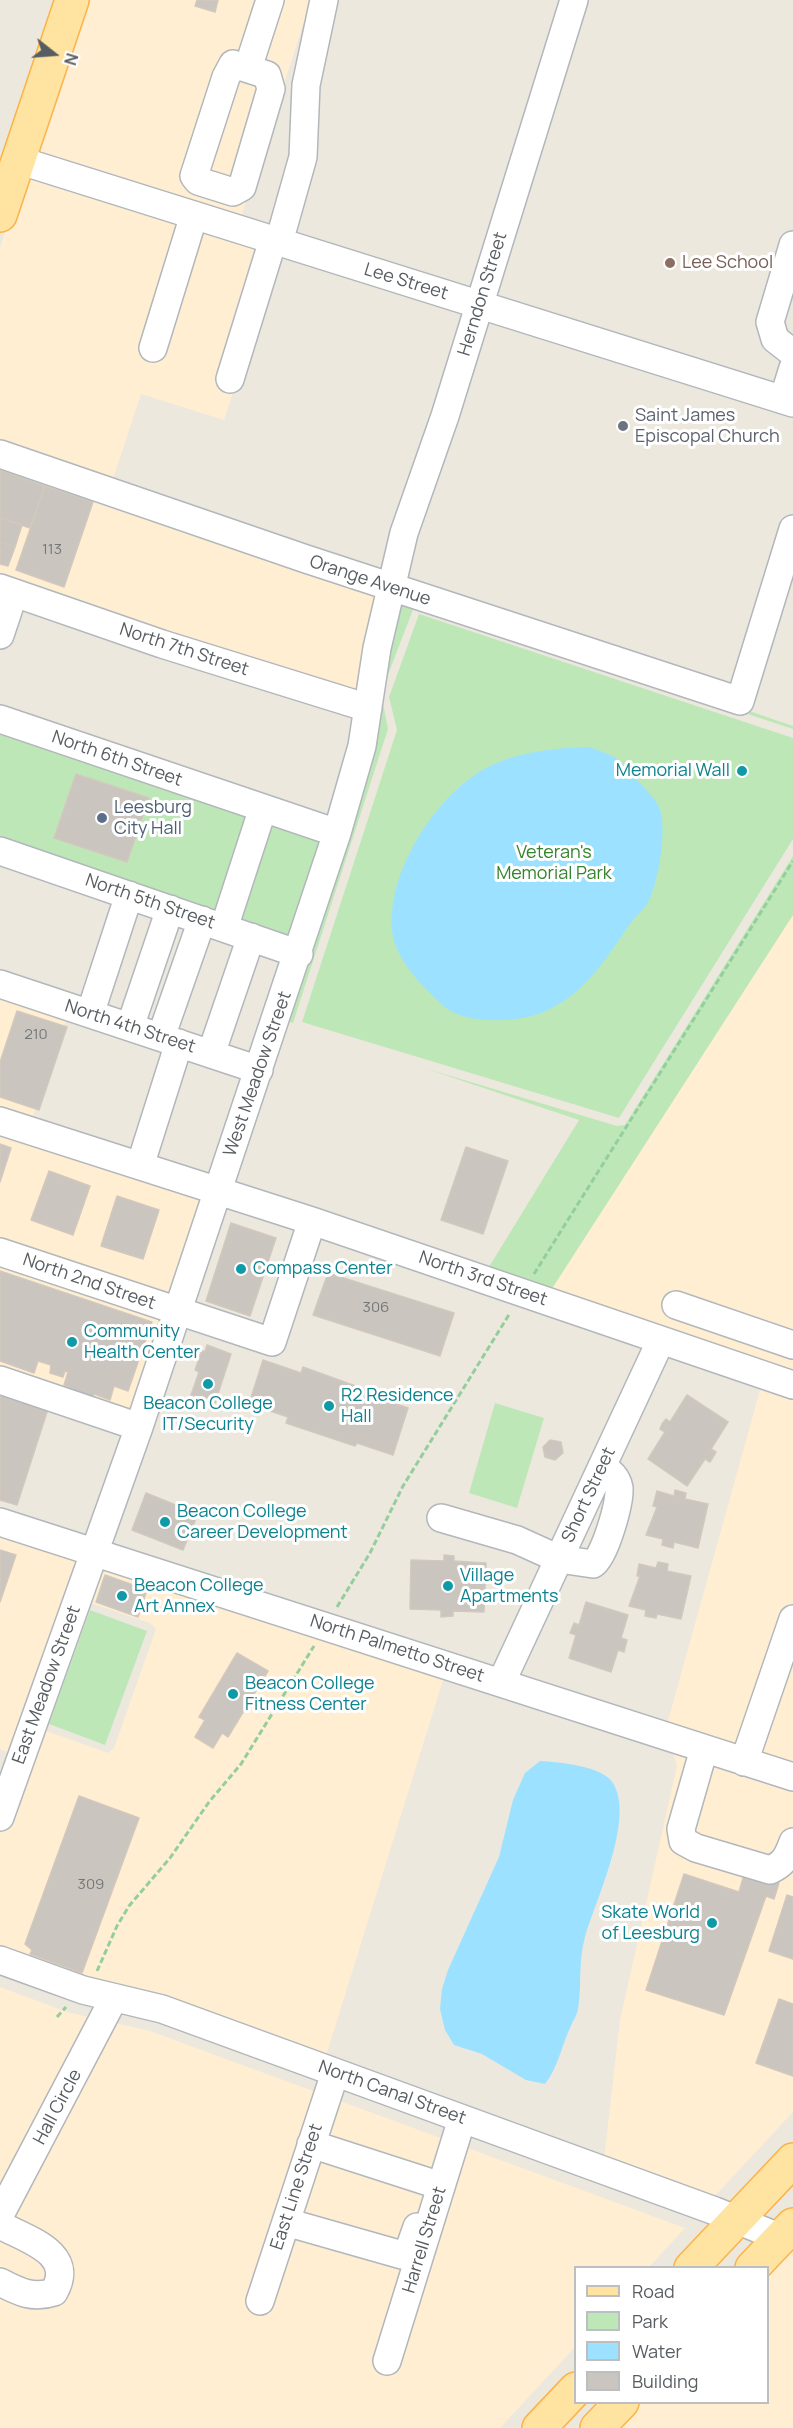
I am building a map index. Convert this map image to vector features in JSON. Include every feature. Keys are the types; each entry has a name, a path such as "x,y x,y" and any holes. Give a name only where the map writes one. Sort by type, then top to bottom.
{"main road":[{"path":"0,215 72,0"},
{"path":"693,2266 793,2160"},
{"path":"539,2428 574,2391"},
{"path":"597,2428 621,2404"}],"street":[{"path":"270,0 259,75 306,85"},
{"path":"230,379 303,157 306,85 324,0"},
{"name":"Herndon Street","path":"390,587 404,533 445,416 574,0"},
{"name":"Lee Street","path":"18,160 788,401"},
{"path":"153,348 194,215"},
{"path":"793,245 770,322 775,339 793,353"},
{"path":"788,401 793,368"},
{"name":"Orange Avenue","path":"0,454 390,587 715,694 741,699 793,529"},
{"name":"West Meadow Street","path":"94,1552 178,1313 299,954 337,833 362,746 377,648 390,587"},
{"path":"0,635 7,590"},
{"name":"North 7th Street","path":"7,590 162,644 368,708"},
{"name":"North 6th Street","path":"0,719 337,833"},
{"path":"140,1166 170,1040 213,924 263,808"},
{"name":"North 5th Street","path":"0,851 299,954"},
{"path":"90,1014 129,895"},
{"path":"130,1027 170,909"},
{"path":"211,1054 251,937"},
{"name":"North 4th Street","path":"0,984 259,1070"},
{"name":"North 3rd Street","path":"0,1121 312,1221 793,1385"},
{"name":"North 2nd Street","path":"0,1252 178,1313 272,1342 312,1221"},
{"path":"676,1305 793,1346"},
{"name":"Short Street","path":"501,1683 661,1340"},
{"path":"0,1380 139,1427"},
{"path":"441,1518 517,1540 559,1559 592,1564 604,1551 619,1486 613,1474 602,1466"},
{"name":"North Palmetto Street","path":"0,1522 793,1777"},
{"name":"East Meadow Street","path":"0,1817 10,1754 94,1552"},
{"path":"744,1762 793,1619"},
{"path":"704,1749 681,1829 683,1841 696,1848 770,1870 779,1866 788,1857 793,1842"},
{"name":"North Canal Street","path":"0,1960 70,2003 162,2009 332,2080 730,2226 777,2246"},
{"path":"0,1977 70,2003"},
{"name":"Hall Circle","path":"0,2215 112,2005"},
{"name":"East Line Street","path":"260,2301 332,2080"},
{"name":"Harrell Street","path":"387,2361 437,2185 460,2127"},
{"path":"286,2222 402,2256 410,2247 437,2185 311,2144"},
{"path":"0,2225 53,2254 61,2268 61,2280 54,2292 41,2296 22,2294 0,2282"}],"path":[{"path":"70,2003 93,1981 117,1926 129,1906 241,1764 370,1553 403,1486 793,861"}],"shaded area":[{"path":"83,0 311,0 240,220 31,154"},
{"path":"25,172 278,252 224,420 141,394 109,491 394,589 357,705 16,600 0,644 0,248"},
{"path":"793,915 793,2112 712,2199 604,2160 620,2020 677,1766 666,1728 764,1376 544,1301"},
{"path":"0,986 70,1009 28,1130 218,1191 141,1426 0,1379"},
{"path":"0,1528 448,1664 325,2059 0,1951 0,1816 9,1753 0,1749","holes":["88,1602 150,1623 156,1629 114,1748 108,1753 41,1729"]},
{"path":"0,1987 67,2012 150,2031 685,2228 650,2266 574,2266 574,2348 500,2428 0,2428"},
{"path":"793,2240 793,2428 611,2428 635,2404 769,2404 769,2267"}],"green space":[{"path":"394,589 793,726 793,729 422,606 414,607 381,693 388,729 293,1023 278,1018"},
{"name":"Veteran's Memorial Park","path":"419,614 793,738 793,839 619,1118 302,1022 397,730 389,697"},
{"path":"0,729 324,839 291,939 0,843"},
{"path":"793,856 793,915 544,1301 481,1280 579,1120 424,1068 617,1126 625,1125"},
{"path":"495,1403 544,1418 517,1508 469,1493"},
{"path":"90,1610 147,1631 105,1745 49,1724"}],"water":[{"path":"589,747 612,756 623,764 653,797 659,807 662,816 662,842 655,884 647,904 588,980 567,999 554,1007 530,1016 505,1020 472,1018 451,1011 430,994 407,966 400,956 393,936 392,912 397,887 418,837 452,794 472,777 492,765 515,756 539,751"},
{"path":"540,1761 580,1766 600,1773 613,1783 619,1798 617,1838 583,1946 577,2011 554,2070 545,2084 526,2080 482,2054 454,2045 445,2030 440,2009 442,1989 448,1970 499,1857 513,1800 525,1773"}],"building":[{"path":"197,0 218,0 215,12 195,6"},
{"path":"0,470 45,486 30,528 0,518"},
{"path":"45,486 93,502 64,587 16,570"},
{"path":"0,518 22,525 15,547 0,542"},
{"path":"0,542 15,547 8,566 0,564"},
{"name":"Leesburg City Hall","path":"76,774 149,798 127,862 54,838"},
{"path":"17,1011 67,1027 39,1110 0,1097 0,1062"},
{"path":"0,1144 11,1148 0,1182"},
{"path":"466,1147 508,1161 483,1234 441,1220"},
{"path":"49,1171 90,1186 73,1235 31,1220"},
{"path":"117,1196 159,1210 143,1259 101,1246"},
{"name":"Compass Center","path":"231,1223 276,1238 250,1316 206,1301"},
{"name":"Community Health Center","path":"0,1271 152,1322 128,1391 114,1386 110,1400 94,1394 92,1398 64,1385 68,1372 65,1371 63,1377 50,1373 51,1365 38,1361 34,1373 0,1361"},
{"path":"328,1273 454,1313 440,1356 313,1315"},
{"name":"Beacon College IT/Security","path":"207,1345 231,1354 215,1403 191,1395 199,1372 195,1370 202,1350 205,1352"},
{"name":"R2 Residence Hall","path":"263,1360 301,1373 303,1367 375,1393 373,1396 408,1408 393,1455 357,1443 355,1446 286,1423 288,1417 249,1404"},
{"path":"0,1393 48,1409 17,1505 0,1500"},
{"path":"687,1395 728,1422 711,1449 716,1452 710,1462 705,1459 687,1486 648,1459 665,1432 660,1429 662,1424 666,1419 670,1422"},
{"path":"550,1440 561,1442 563,1453 555,1460 545,1457 543,1447"},
{"path":"675,1490 686,1493 685,1499 708,1504 698,1548 674,1542 673,1548 662,1545 663,1539 646,1535 657,1507 653,1506 657,1491 674,1496"},
{"name":"Beacon College Career Development","path":"146,1493 198,1514 183,1550 132,1530"},
{"path":"0,1550 16,1555 0,1602"},
{"name":"Village Apartments","path":"444,1555 454,1556 454,1561 486,1563 484,1612 453,1611 453,1616 441,1617 441,1610 410,1609 411,1560 444,1561"},
{"path":"658,1562 668,1564 667,1571 691,1576 681,1619 657,1614 656,1618 645,1616 646,1610 629,1606 640,1576 637,1576 639,1564 656,1568"},
{"name":"Beacon College Art Annex","path":"105,1575 147,1590 138,1617 96,1602"},
{"name":"Village Apartments","path":"586,1602 628,1615 621,1638 627,1640 624,1652 618,1650 611,1672 569,1658 576,1635 570,1633 574,1623 579,1625"},
{"name":"Beacon College Fitness Center","path":"237,1653 268,1671 228,1737 222,1733 213,1748 195,1737 205,1720 199,1717"},
{"path":"79,1796 139,1818 82,1973 30,1954 32,1950 25,1944"},
{"name":"Skate World of Leesburg","path":"745,1871 779,1883 774,1899 766,1896 724,2015 646,1990 684,1874 739,1892"},
{"path":"787,1895 793,1897 793,1959 769,1951"},
{"path":"779,1999 793,2004 793,2076 756,2063"}],"place":[{"name":"Lee School","path":"670,263"},
{"name":"Saint James Episcopal Church","path":"623,426"},
{"name":"Memorial Wall","path":"742,771"},
{"name":"Leesburg City Hall","path":"102,818"},
{"name":"Compass Center","path":"241,1269"},
{"name":"Community Health Center","path":"72,1342"},
{"name":"Beacon College IT/Security","path":"208,1384"},
{"name":"R2 Residence Hall","path":"329,1406"},
{"name":"Beacon College Career Development","path":"165,1522"},
{"name":"Village Apartments","path":"448,1586"},
{"name":"Beacon College Art Annex","path":"122,1596"},
{"name":"Beacon College Fitness Center","path":"233,1694"},
{"name":"Skate World of Leesburg","path":"712,1923"}]}
